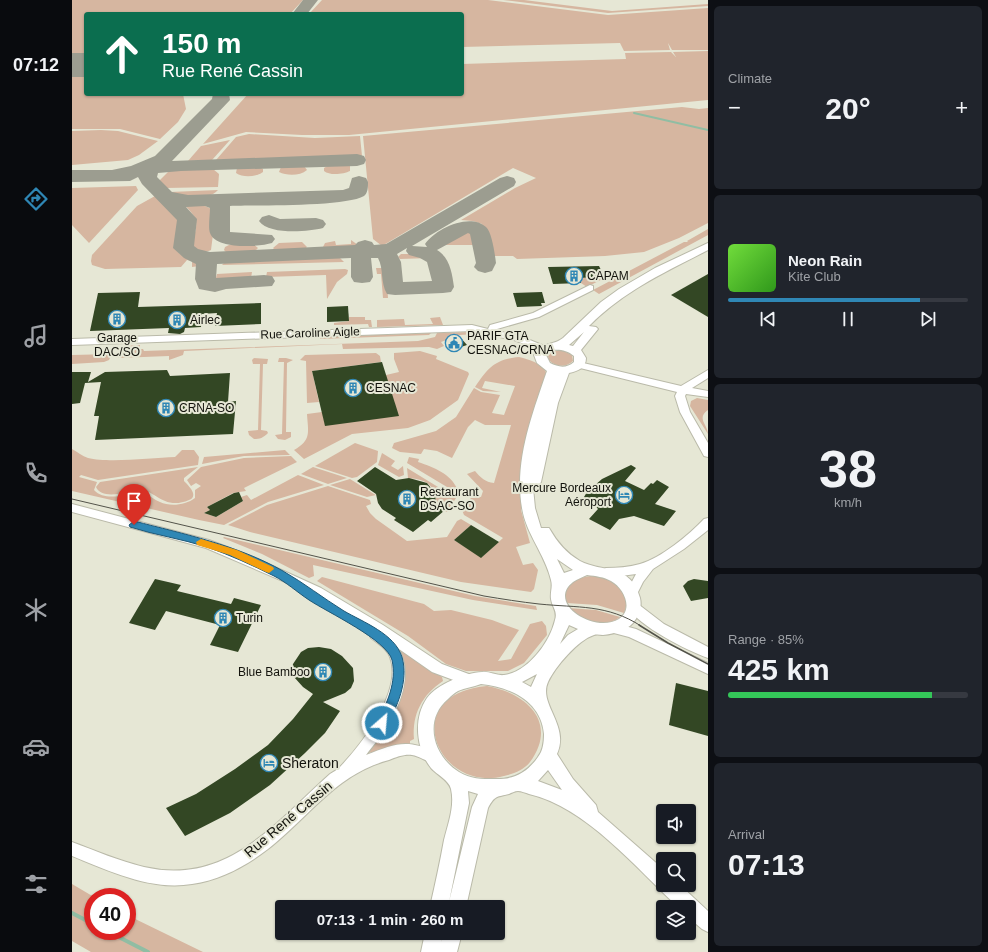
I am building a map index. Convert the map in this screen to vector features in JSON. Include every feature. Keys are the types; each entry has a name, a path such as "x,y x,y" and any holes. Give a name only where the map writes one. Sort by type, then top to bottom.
{"main road":[{"path":"560,346 575,351 579,355 579,365 573,369 559,371 541,363 539,358 540,353 544,349 560,346 572,338 589,319 612,298 667,266 707,246"},
{"path":"575,351 597,322 614,307 707,246"},
{"path":"559,371 536,464 533,486 534,501 546,537 554,548 570,563 586,570 606,573 617,578 626,585 633,600 629,618 614,628 592,629 576,623 564,613 559,604 557,594 560,586 566,578 575,573 586,570"},
{"path":"559,371 530,451 526,486 527,501 534,528 559,576 560,586"},
{"path":"505,681 527,673 537,662 556,639 564,620 564,613"},
{"path":"540,703 538,694 540,680 573,640 592,629"},
{"path":"518,784 537,772 549,755 553,742 552,728 548,715 540,703 525,690 505,681 493,679 468,680 452,686 438,696 429,709 424,724 425,741 432,757 442,769 455,779 473,786 493,788 518,784 532,785 554,794 604,827"},
{"path":"549,755 553,765 604,827 656,875"},
{"path":"440,900 461,803 459,788 455,779"},
{"path":"459,900 480,808 486,795 493,788"},
{"path":"675,892 708,923"},
{"path":"430,952 433,940"},
{"path":"448,952 451,940"}],"street":[{"path":"492,331 494,327 548,310 590,288"},
{"name":"Rue Caroline Aigle","path":"72,342 472,328 492,331 517,338 544,349"},
{"path":"579,365 607,373 708,394"},
{"path":"708,373 683,390 680,399 685,412 708,453"},
{"path":"72,508 215,546 317,591 346,608 437,668 468,680"},
{"path":"72,512 104,517"},
{"path":"606,573 620,573 649,565 687,540 708,522"},
{"path":"649,565 638,580 633,600 647,618 665,630 708,653"},
{"path":"279,574 313,597 374,633 388,644 397,658 398,682 391,707 374,734 344,771"},
{"path":"614,628 632,633 708,669"},
{"name":"Rue René Cassin","path":"72,849 124,869 153,876 178,878 212,872 241,859 261,846 344,771 371,760 404,750 414,749 432,757"},
{"path":"434,940 434,952"}],"shaded area":[{"path":"72,0 303,0 292,12 84,12 84,53 72,54"},
{"path":"322,0 488,0 608,15 708,8 708,50 672,50 668,43 670,50 624,51 620,43 464,47 464,12 311,12"},
{"path":"503,0 524,0 612,11 708,4 708,6 608,13"},
{"path":"708,51 708,100 349,135 302,135 246,132 203,144 246,96 464,96 464,64 626,59 625,53 671,52 676,57 673,52"},
{"path":"72,77 84,77 84,96 183,96 186,109 178,122 160,139 120,129 72,129"},
{"path":"682,107 699,109 708,108 708,223 679,238 644,252 605,256 517,259 513,256 491,256 482,224 473,221 461,220 515,188 536,178 513,168 382,246 373,239 363,136"},
{"path":"72,131 118,131 158,141 139,155 128,160 72,165"},
{"path":"249,134 315,138 360,136 362,156 216,160 236,137"},
{"path":"230,140 212,160 188,161 201,146"},
{"path":"341,164 350,166 350,171 330,174 324,171 324,168 329,165"},
{"path":"286,165 304,166 307,170 293,175 279,172 281,167"},
{"path":"256,166 263,169 263,172 250,176 242,176 236,173 237,168"},
{"path":"171,169 213,169 219,174 218,187 166,188 159,181"},
{"path":"136,186 138,190 89,243 72,225 72,188"},
{"path":"218,190 214,194 201,198 181,197 170,192"},
{"path":"155,196 180,221 179,236 176,246 177,250 186,257 198,262 200,266 192,267 192,261 187,260 181,267 105,269 92,265 92,255 137,206"},
{"path":"184,205 203,205 216,211 211,250 196,250 192,246 196,224 190,210"},
{"path":"468,229 476,232 476,245 445,245 446,242"},
{"path":"708,229 708,235 599,294 593,290 684,242 688,242 687,241"},
{"path":"351,240 358,245 346,251 330,251 323,247 325,243 335,241 336,245 351,244"},
{"path":"302,242 307,247 296,252 285,253 273,248 279,243"},
{"path":"253,244 258,248 246,254 231,254 224,250 225,247 229,245"},
{"path":"401,254 420,254 431,258 400,259 398,257"},
{"path":"338,256 344,262 222,265 226,261"},
{"path":"376,268 386,268 388,298 383,298 381,274 377,274"},
{"path":"348,270 347,274 337,282 327,299 326,275 266,277 267,272"},
{"path":"252,272 251,278 216,278 217,274"},
{"path":"614,273 587,287 581,283 579,278 597,277 597,274"},
{"path":"349,317 365,317 365,320 371,320 372,327 369,327 368,324 334,325 334,323 349,321"},
{"path":"440,317 443,325 377,327 377,320 404,319 405,325 433,324 430,318"},
{"path":"471,332 476,334 460,335 441,342 444,346 437,349 429,347 343,349 342,344 184,351 183,355 169,360 169,356 118,358 121,346 140,345 140,349 143,349 144,351 418,341 435,337 437,333"},
{"path":"431,333 429,335 320,339 321,337"},
{"path":"420,351 437,356 436,359 468,372 469,374 458,400 430,420 408,428 352,434 304,459 294,450 304,443 308,435 307,414 322,412 386,375 399,372 394,359 394,353"},
{"path":"553,351 564,351 572,355 573,361 564,366 554,364 549,360 548,356"},
{"path":"376,353 380,356 381,362 312,371 319,402 307,403 306,361 300,360 305,355"},
{"path":"112,354 109,360 104,362 72,364 72,355"},
{"path":"519,357 531,360 541,366 546,372 521,468 521,510 530,543 516,547 523,565 533,563 538,570 534,589 531,592 461,582 250,532 228,525 267,505 328,486 370,500 371,504 366,506 370,513 407,541 447,537 457,521 461,519 471,525 454,540 482,557 503,538 464,515 462,510 467,502 473,496 481,497 483,491 467,474 475,471 483,479 494,483 511,425 485,425 475,420 468,427 452,458 437,451 424,449 421,454 400,452 392,448 394,443 436,431 456,417 474,388 481,392 500,395 492,413 504,415 515,386 485,381 482,388 501,392 483,391 475,387 488,370 498,362"},
{"path":"254,358 268,359 267,364 263,364 261,430 267,431 268,433 258,439 254,439 249,435 248,431 258,430 260,364 253,364 252,360"},
{"path":"279,358 293,360 287,363 286,432 291,432 291,437 285,440 278,439 275,435 282,434 284,362 278,362"},
{"path":"697,398 708,400 708,410 703,416 703,419 708,434 690,406 691,401"},
{"path":"355,443 378,451 377,462 357,477 352,478 315,466"},
{"path":"72,449 88,458 107,460 175,457 182,450 194,450 199,457 198,465 98,480 81,475 79,477 97,482 94,490 105,496 111,497 143,492 164,504 173,505 183,504 195,498 195,490 201,486 196,483 191,486 187,480 201,467 244,458 291,456 297,462 244,488 246,491 233,493 207,507 210,510 204,513 216,517 243,501 241,497 247,495 251,500 298,475 324,485 268,502 224,525 72,491"},
{"path":"285,450 290,455 244,456 202,464 204,457"},
{"path":"382,453 395,461 391,466 398,470 403,466 404,475 399,477 378,465"},
{"path":"409,457 419,459 418,462 446,475 455,484 458,490 464,489 464,491 457,493 407,463"},
{"path":"198,467 184,478 184,481 192,491 193,497 190,500 180,503 166,501 140,490 116,494 104,494 96,487 100,482"},
{"path":"313,467 347,478 328,484 301,474"},
{"path":"407,468 456,498 447,512 442,512 445,510 434,503 436,497 432,488 426,482 408,478"},
{"path":"350,479 376,495 367,497 330,485"},
{"path":"223,538 475,596 536,606 537,610 473,600 313,565 314,576 309,578 262,554"},
{"path":"590,576 606,579 619,587 626,598 624,613 597,605 567,603 565,597 566,592 571,584 575,581"},
{"path":"322,577 424,604 434,611 451,610 492,620 519,630 498,661 511,659 530,624 542,621 546,626 547,635 524,663 508,671 466,671 446,664 408,636 317,581"},
{"path":"568,608 596,610 620,617 607,623 593,622 580,617"},
{"path":"389,642 442,677 443,681 429,692 420,706 415,721 414,739 410,741 410,744 368,753 366,751 397,702"},
{"path":"487,686 514,695 525,703 534,712 539,722 541,734 538,748 530,762 525,767 515,773 504,776 480,778 460,771 445,758 436,741 435,723 442,706 459,693"},
{"path":"72,884 84,891 84,940 136,940 136,919 203,952 91,952 72,941"}],"building":[{"name":"CAPAM","path":"599,266 603,274 597,274 597,277 579,278 581,283 553,284 548,267"},
{"path":"708,274 708,317 671,295"},
{"path":"140,292 138,307 261,303 261,324 215,326 217,313 202,314 201,327 185,328 184,332 180,334 168,333 169,328 90,331 98,293"},
{"path":"542,292 545,303 541,303 542,306 517,307 513,293"},
{"path":"348,306 349,321 327,322 327,307"},
{"name":"PARIF GTA CESNAC/CRNA","path":"460,337 467,345 458,348 456,346 451,347 446,341"},
{"name":"CESNAC","path":"382,362 399,416 325,426 312,371"},
{"name":"CRNA-SO","path":"167,370 170,376 230,373 228,402 236,401 233,434 95,440 99,416 94,416 101,382 85,383 80,403 72,404 72,372 91,372 88,382 105,372"},
{"name":"Mercure Bordeaux Aéroport","path":"631,465 636,468 625,481 644,490 651,483 653,484 657,480 669,487 655,504 676,511 664,526 634,516 619,519 610,530 589,519 598,509 592,502 581,502 587,492 602,479"},
{"name":"Restaurant DSAC-SO","path":"375,467 396,480 409,478 427,483 435,493 436,504 445,510 431,522 428,520 413,532 394,520 396,518 382,509 378,503 376,494 357,481"},
{"path":"239,492 243,501 216,517 204,513 210,510 207,507 234,493"},
{"path":"471,525 499,542 481,558 454,540"},
{"name":"Turin","path":"155,579 181,585 177,591 231,604 234,598 261,605 238,652 210,645 220,625 166,611 155,630 129,623"},
{"path":"694,579 708,581 708,598 691,601 683,586 688,581"},
{"name":"Sheraton","path":"319,647 331,649 342,656 353,668 354,681 351,688 345,693 323,702 340,711 325,733 270,785 230,813 185,836 166,808 196,794 235,769 268,745 293,719 313,694 303,687 294,677 292,670 293,664 301,652 308,648"},
{"path":"676,683 708,691 708,736 669,725"}],"waterway":[{"path":"634,113 708,130"},
{"path":"72,913 84,919"},
{"path":"125,940 148,952"}],"taxiway":[{"path":"301,12 311,0"},
{"path":"113,175 136,171 162,160 221,100 221,96"},
{"path":"150,169 181,165 357,160"},
{"path":"150,169 157,163"},
{"path":"139,170 150,169"},
{"path":"150,169 147,176 149,180 165,196"},
{"path":"72,176 130,175"},
{"path":"165,196 175,200 188,201 346,196 358,191 359,182"},
{"path":"363,251 390,250 507,182"},
{"path":"165,196 187,219 183,248 191,254 210,258 360,251"},
{"path":"209,201 220,205 220,233 223,236 247,240 265,239"},
{"path":"269,221 277,225 316,224"},
{"path":"435,244 456,230 468,227 474,228 479,231 486,263 485,267"},
{"path":"360,251 363,250 365,246 363,251"},
{"path":"362,277 361,258 363,251"},
{"path":"380,252 389,257 395,289 443,287 438,262 430,255 424,252 416,251"},
{"path":"198,256 206,261 205,279 207,284 215,286 222,283 264,281"}],"runway":[{"path":"72,65 84,65"}],"tram line":[{"path":"72,499 484,596 532,603 604,610 628,619 641,626"},
{"path":"639,625 668,643 708,664"}],"slow traffic":[{"path":"201,542 233,553 269,569"}],"place":[{"name":"CAPAM","path":"574,276"},
{"name":"Garage DAC/SO","path":"117,319"},
{"name":"Airlec","path":"177,320"},
{"name":"PARIF GTA CESNAC/CRNA","path":"454,343"},
{"name":"CESNAC","path":"353,388"},
{"name":"CRNA-SO","path":"166,408"},
{"name":"Mercure Bordeaux Aéroport","path":"624,495"},
{"name":"Restaurant DSAC-SO","path":"407,499"},
{"name":"Turin","path":"223,618"},
{"name":"Blue Bamboo","path":"323,672"},
{"name":"Sheraton","path":"269,763"}],"route":[{"path":"134,525 209,544 279,574 313,597 374,633 388,644 397,658 399,669 395,695 391,707 382,723"}]}
